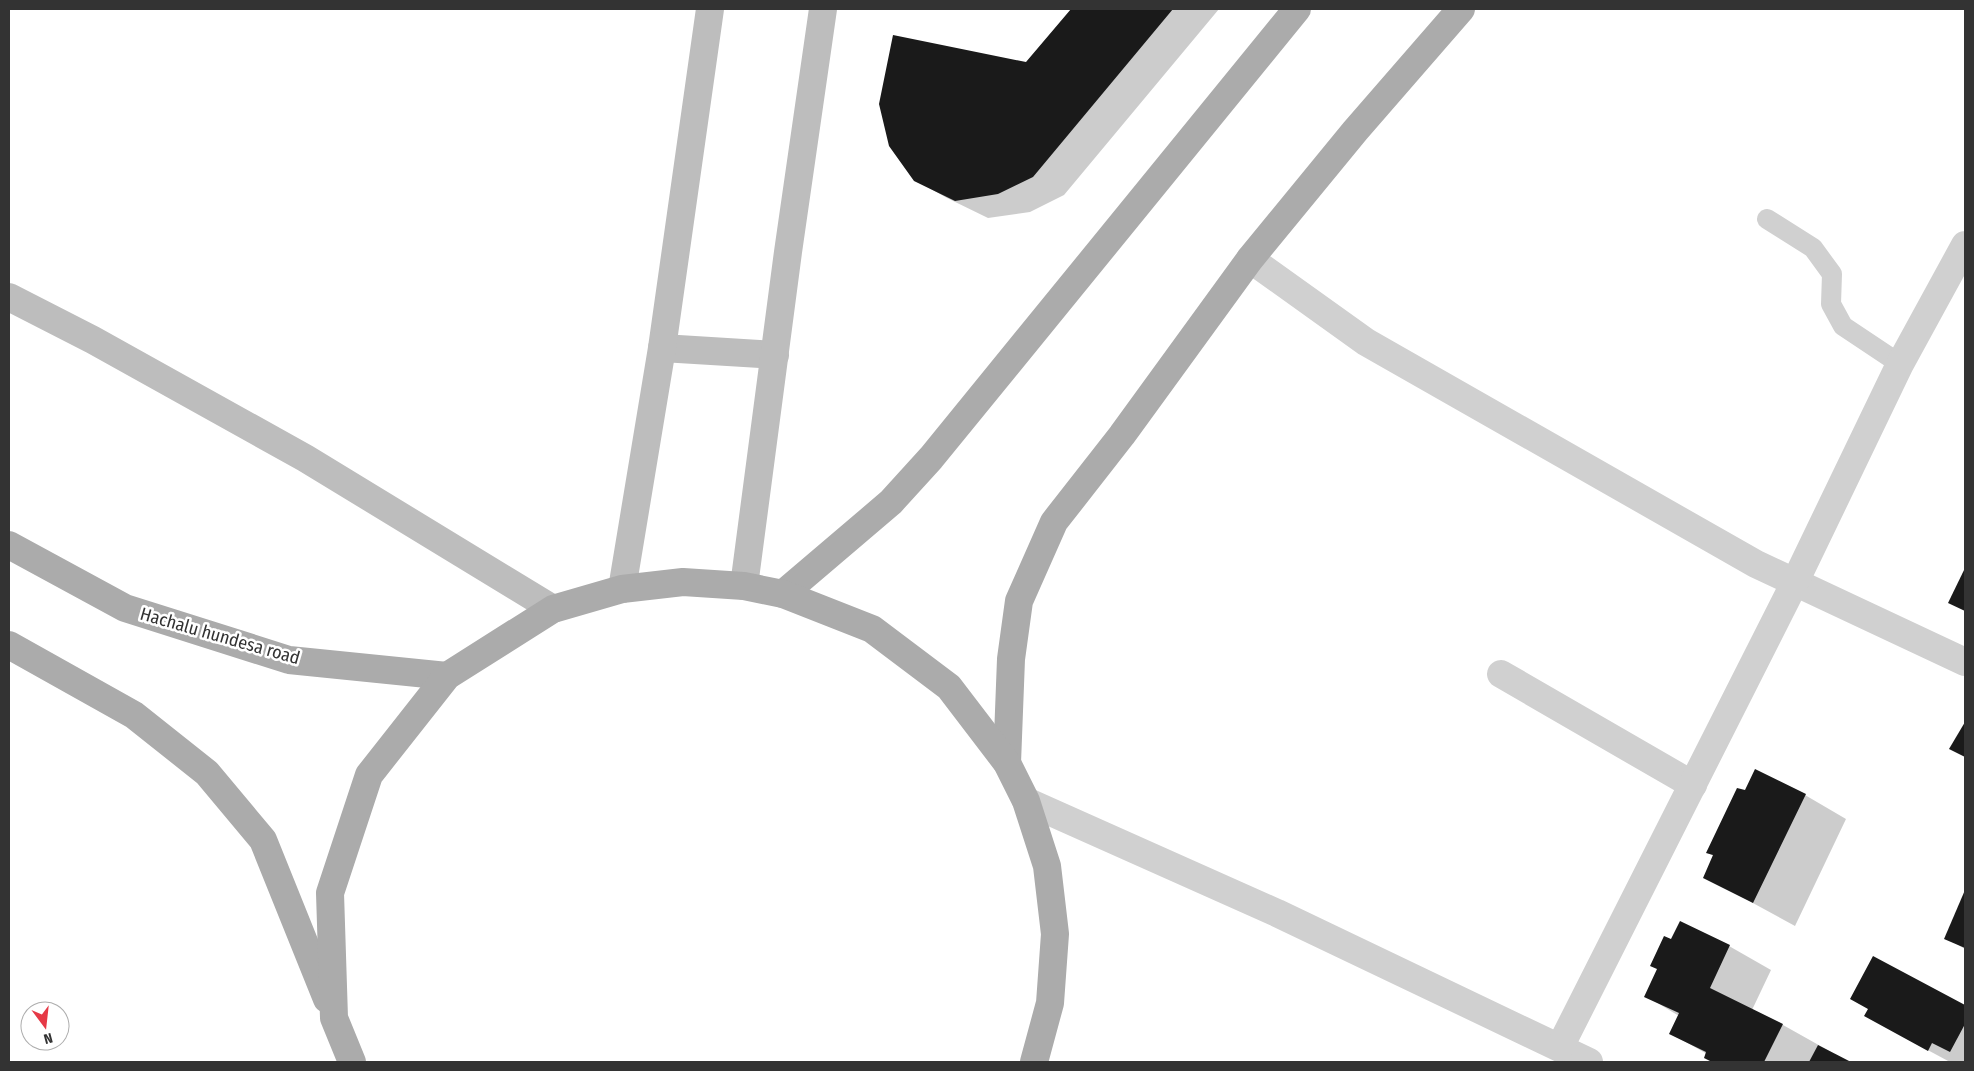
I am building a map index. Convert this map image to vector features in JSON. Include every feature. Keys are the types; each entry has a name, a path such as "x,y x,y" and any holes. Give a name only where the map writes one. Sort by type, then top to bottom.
{"main road":[{"path":"622,589 662,348 710,9"},
{"path":"744,586 776,355 788,252 823,9"},
{"path":"783,594 890,502 931,458 1297,9"},
{"path":"1007,763 1011,659 1019,601 1054,522 1122,435 1250,259 1355,131 1461,9"},
{"path":"9,297 93,340 305,458 553,610"},
{"path":"662,348 776,355"},
{"name":"Hachalu hundesa road","path":"9,545 126,608 289,660 447,676"},
{"path":"334,1018 330,893 369,775 447,676 553,610 622,589 683,582 744,586 783,594 872,629 948,687 1007,763 1026,800 1047,866 1055,934 1050,1003 1034,1062"},
{"path":"9,645 134,715 207,772 263,840 352,1062"}],"street":[{"path":"1560,1048 1795,582 1900,364 1965,245"},
{"path":"1250,259 1366,342 1747,560 1965,662"},
{"path":"1501,674 1693,785"},
{"path":"1026,800 1277,913 1588,1062"}],"lane":[{"path":"1767,219 1813,248 1832,274 1831,304 1843,326 1900,364"}],"building":[{"path":"1071,9 1173,9 1033,177 998,194 955,201 914,181 889,146 879,104 893,35 1026,62"},
{"path":"1965,568 1965,611 1948,603"},
{"path":"1965,722 1965,757 1949,749"},
{"path":"1755,769 1806,794 1753,903 1703,878 1713,855 1706,853 1737,788 1745,790"},
{"path":"1965,890 1965,948 1944,939"},
{"path":"1680,921 1730,945 1710,988 1783,1024 1764,1062 1712,1062 1704,1058 1706,1052 1669,1034 1679,1013 1644,997 1657,969 1650,966 1664,936 1671,939"},
{"path":"1873,956 1965,1005 1965,1024 1950,1052 1932,1043 1928,1051 1864,1016 1868,1009 1850,999"},
{"path":"1818,1045 1851,1062 1809,1062"}]}
